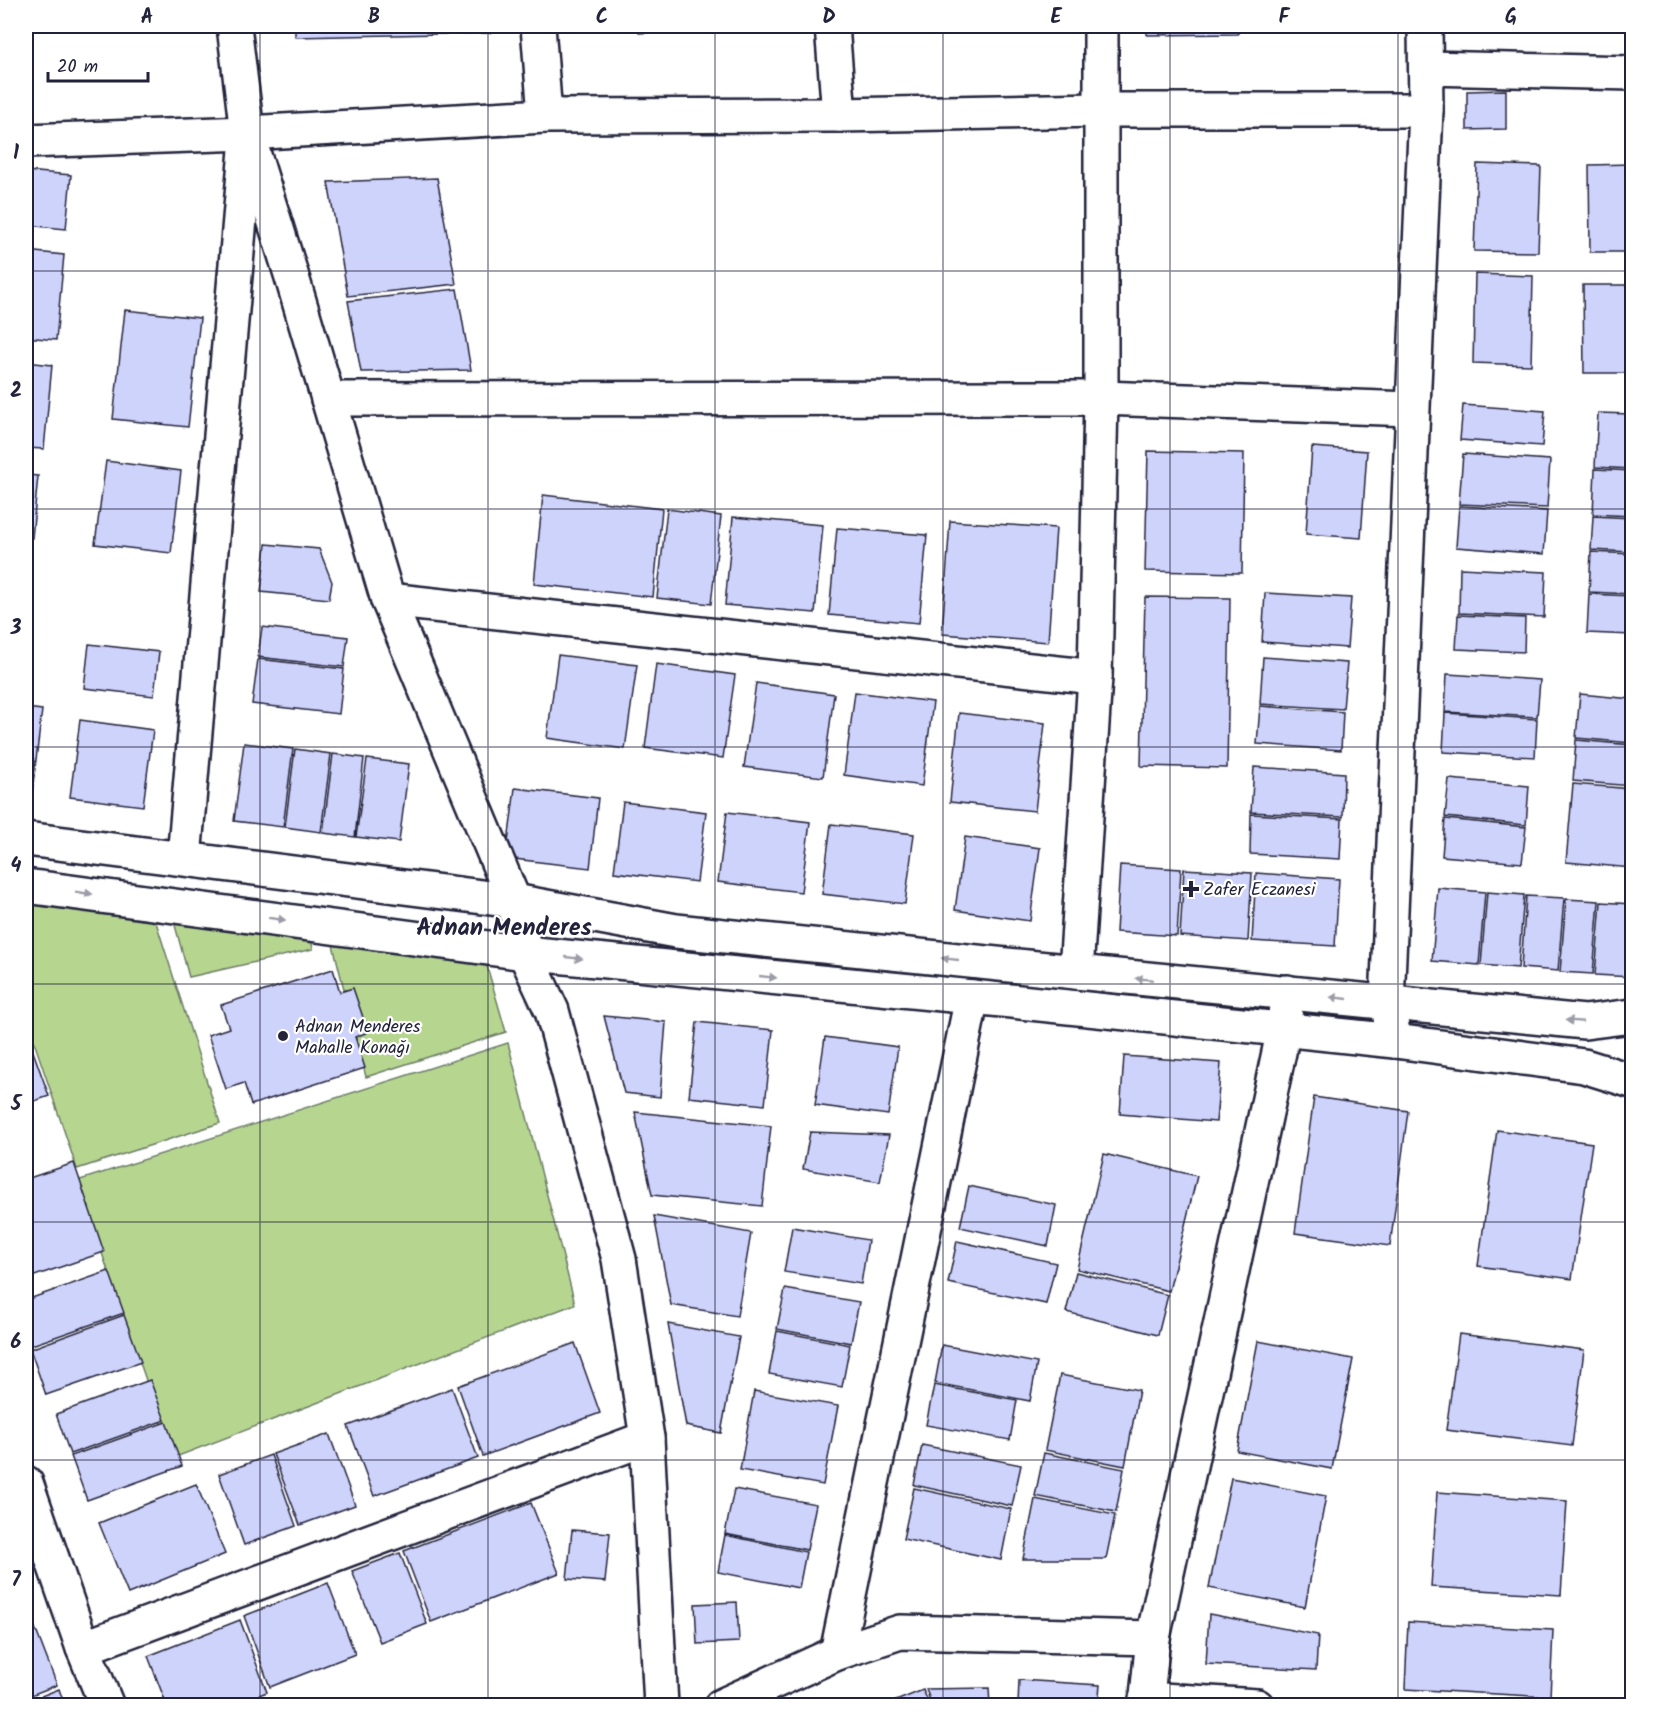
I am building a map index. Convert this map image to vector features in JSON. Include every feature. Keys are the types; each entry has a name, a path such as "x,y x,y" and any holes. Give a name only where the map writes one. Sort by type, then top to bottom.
{"street":[{"path":"234,26 247,133 388,600 514,901 525,953 552,1011 619,1259 647,1438 661,1706"},
{"path":"538,26 545,116"},
{"path":"832,26 839,115"},
{"path":"1076,972 1095,677 1101,398 1101,26"},
{"path":"1395,1041 1387,1003 1426,110 1425,26"},
{"path":"1426,68 1632,73"},
{"path":"26,141 247,133 545,116 839,115 1101,110 1426,110"},
{"path":"184,858 247,133"},
{"path":"328,399 1101,398 1412,409"},
{"path":"388,600 1095,677"},
{"path":"26,839 514,901 676,931 1585,1022 1632,1016"},
{"path":"26,886 525,953 1395,1041 1584,1066 1632,1081"},
{"path":"1257,1706 1146,1702 1153,1638 1284,1029 1287,992"},
{"path":"837,1653 972,997"},
{"path":"84,1648 647,1438"},
{"path":"26,1483 84,1648 107,1706"},
{"path":"721,1706 837,1653 900,1632 1153,1638"}],"green space":[{"path":"26,900 154,916 220,1123 77,1169 26,1018"},
{"path":"173,918 311,937 313,949 189,977"},
{"path":"331,937 486,963 506,1032 366,1077"},
{"path":"508,1043 575,1304 173,1458 77,1181"}],"building":[{"path":"295,26 490,26 490,33 295,37"},
{"path":"638,26 759,26 639,33"},
{"path":"906,26 1035,26 906,28"},
{"path":"1147,26 1238,26 1238,34 1147,35"},
{"path":"1506,90 1506,129 1467,130 1467,91"},
{"path":"1477,164 1541,166 1538,252 1474,251"},
{"path":"1632,164 1632,252 1590,252 1589,165"},
{"path":"26,171 71,175 66,229 26,225"},
{"path":"437,178 456,284 348,296 328,182"},
{"path":"26,251 64,255 56,340 26,337"},
{"path":"1475,274 1533,276 1531,365 1473,363"},
{"path":"1583,285 1632,285 1632,373 1584,373"},
{"path":"457,289 471,370 361,372 348,301"},
{"path":"125,310 200,318 188,427 113,419"},
{"path":"26,362 52,365 44,449 26,448"},
{"path":"1463,405 1545,411 1542,446 1460,440"},
{"path":"1598,413 1632,414 1632,469 1595,467"},
{"path":"1312,447 1367,451 1361,538 1306,534"},
{"path":"1148,451 1244,453 1242,573 1145,571"},
{"path":"1463,454 1550,460 1547,508 1459,504"},
{"path":"106,461 181,471 171,553 95,544"},
{"path":"1595,469 1632,471 1632,516 1593,514"},
{"path":"26,475 38,476 32,538 26,538"},
{"path":"543,495 662,509 653,597 534,584"},
{"path":"1459,506 1547,511 1544,554 1456,547"},
{"path":"667,509 721,516 711,604 657,598"},
{"path":"1593,516 1632,518 1632,552 1591,550"},
{"path":"733,517 823,525 815,613 725,605"},
{"path":"950,521 1056,528 1048,642 942,634"},
{"path":"837,528 927,535 919,623 829,615"},
{"path":"266,544 319,549 332,582 329,599 261,592"},
{"path":"1591,552 1632,554 1632,594 1589,592"},
{"path":"1460,568 1546,572 1544,617 1459,613"},
{"path":"1265,593 1351,598 1347,648 1262,642"},
{"path":"1589,594 1632,596 1632,635 1587,633"},
{"path":"1145,597 1230,598 1227,768 1141,766"},
{"path":"1458,615 1525,618 1524,652 1456,649"},
{"path":"262,627 348,637 344,667 258,657"},
{"path":"89,644 159,652 154,696 84,688"},
{"path":"558,655 637,665 625,749 547,738"},
{"path":"1263,657 1347,663 1343,709 1260,704"},
{"path":"258,659 344,669 339,714 252,704"},
{"path":"656,664 735,675 723,758 645,748"},
{"path":"1447,674 1540,680 1537,717 1445,712"},
{"path":"756,683 834,694 823,777 744,767"},
{"path":"855,692 933,702 922,786 844,775"},
{"path":"1580,694 1632,699 1632,743 1576,738"},
{"path":"1260,706 1343,712 1341,750 1257,744"},
{"path":"26,708 42,710 32,793 26,793"},
{"path":"959,713 1045,723 1035,811 950,802"},
{"path":"1445,713 1537,719 1535,757 1443,752"},
{"path":"80,720 153,730 143,806 70,797"},
{"path":"1576,740 1632,745 1632,786 1573,781"},
{"path":"244,743 293,749 283,827 234,821"},
{"path":"295,749 331,754 321,832 285,827"},
{"path":"333,754 364,758 355,837 323,833"},
{"path":"367,759 409,764 399,842 356,837"},
{"path":"1254,767 1344,773 1343,817 1251,812"},
{"path":"1449,779 1529,786 1526,825 1445,817"},
{"path":"1573,784 1632,789 1632,868 1566,862"},
{"path":"515,788 598,798 590,868 506,858"},
{"path":"623,802 706,812 697,882 614,872"},
{"path":"727,812 810,822 801,892 718,882"},
{"path":"1251,814 1342,819 1340,859 1250,854"},
{"path":"1445,819 1526,827 1522,863 1442,856"},
{"path":"831,824 914,834 905,904 822,894"},
{"path":"965,837 1040,848 1030,921 955,910"},
{"path":"1120,865 1181,869 1177,936 1116,932"},
{"path":"1184,869 1252,873 1248,941 1180,936"},
{"path":"1256,873 1339,879 1335,946 1252,941"},
{"path":"1438,888 1485,892 1479,965 1432,961"},
{"path":"1487,892 1524,895 1518,968 1481,965"},
{"path":"1526,896 1564,898 1558,971 1521,968"},
{"path":"1566,899 1599,901 1593,974 1560,972"},
{"path":"1601,902 1632,904 1632,977 1595,975"},
{"name":"Adnan Menderes Mahalle Konağı","path":"333,969 340,992 353,988 368,1032 355,1037 365,1068 251,1105 244,1083 226,1089 208,1035 229,1028 221,1005"},
{"path":"604,1016 666,1022 660,1097 624,1093"},
{"path":"697,1022 773,1030 765,1105 689,1097"},
{"path":"825,1037 898,1047 888,1115 815,1105"},
{"path":"30,1043 49,1096 26,1104 26,1044"},
{"path":"1124,1056 1221,1063 1216,1122 1120,1114"},
{"path":"1314,1097 1408,1111 1390,1246 1295,1233"},
{"path":"635,1112 771,1126 762,1206 652,1195"},
{"path":"1497,1130 1592,1143 1572,1279 1478,1266"},
{"path":"810,1132 889,1135 880,1182 803,1169"},
{"path":"1104,1154 1197,1176 1169,1291 1077,1269"},
{"path":"74,1163 104,1252 26,1279 26,1179"},
{"path":"969,1186 1056,1205 1048,1246 960,1227"},
{"path":"654,1216 751,1233 737,1316 671,1305"},
{"path":"792,1227 868,1240 861,1284 784,1272"},
{"path":"957,1241 1056,1263 1046,1304 948,1283"},
{"path":"109,1271 124,1313 29,1346 26,1335 26,1300"},
{"path":"1076,1272 1168,1295 1158,1335 1066,1312"},
{"path":"785,1289 859,1302 851,1343 777,1329"},
{"path":"124,1315 141,1362 46,1395 30,1349"},
{"path":"668,1324 739,1337 721,1433 686,1426"},
{"path":"777,1331 850,1345 842,1387 769,1374"},
{"path":"1459,1334 1584,1350 1572,1446 1446,1430"},
{"path":"1258,1341 1353,1359 1332,1469 1237,1451"},
{"path":"575,1343 600,1413 483,1456 458,1386"},
{"path":"942,1345 1037,1363 1030,1401 935,1383"},
{"path":"1060,1375 1139,1390 1125,1466 1045,1450"},
{"path":"150,1380 165,1420 70,1454 56,1414"},
{"path":"934,1385 1017,1400 1010,1440 926,1425"},
{"path":"452,1388 478,1458 374,1496 348,1426"},
{"path":"754,1391 838,1406 823,1485 740,1470"},
{"path":"166,1422 182,1466 87,1500 71,1456"},
{"path":"329,1434 355,1505 300,1525 273,1454"},
{"path":"922,1445 1021,1465 1012,1506 914,1485"},
{"path":"1044,1453 1124,1469 1116,1512 1035,1496"},
{"path":"271,1455 296,1526 244,1545 219,1474"},
{"path":"1231,1478 1326,1496 1305,1607 1209,1588"},
{"path":"196,1484 225,1554 128,1594 99,1523"},
{"path":"914,1488 1011,1509 1001,1560 903,1539"},
{"path":"734,1489 816,1504 807,1550 725,1534"},
{"path":"1437,1492 1567,1501 1561,1595 1431,1587"},
{"path":"1035,1499 1115,1515 1106,1559 1023,1559"},
{"path":"531,1503 559,1573 431,1622 404,1551"},
{"path":"572,1530 610,1533 605,1582 567,1579"},
{"path":"725,1535 806,1552 799,1588 718,1572"},
{"path":"400,1553 427,1624 380,1642 352,1571"},
{"path":"328,1583 355,1654 270,1687 244,1616"},
{"path":"737,1602 739,1642 697,1644 695,1604"},
{"path":"26,1608 57,1685 26,1697"},
{"path":"1209,1614 1318,1635 1316,1670 1206,1664"},
{"path":"240,1620 267,1692 246,1700 248,1706 167,1706 148,1656"},
{"path":"1408,1622 1553,1630 1550,1697 1405,1689"},
{"path":"1019,1680 1100,1685 1098,1706 1018,1706"},
{"path":"989,1688 990,1706 932,1706 926,1689"},
{"path":"59,1689 65,1706 26,1706 26,1702"},
{"path":"923,1690 930,1706 886,1706 886,1705"}],"place":[{"name":"Zafer Eczanesi","path":"1191,889"},
{"name":"Adnan Menderes Mahalle Konağı","path":"283,1036"}],"district":[{"name":"Adnan Menderes","path":"504,927"}]}
